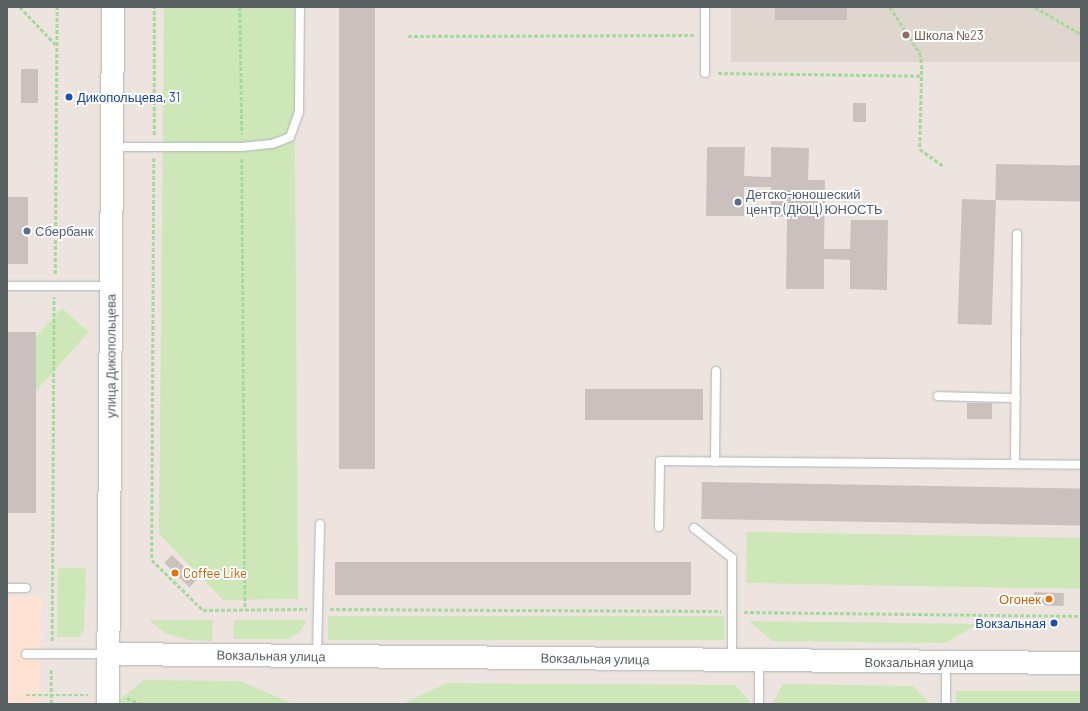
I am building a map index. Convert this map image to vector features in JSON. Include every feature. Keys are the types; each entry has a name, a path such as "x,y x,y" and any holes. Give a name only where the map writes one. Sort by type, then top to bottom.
{"main road":[{"name":"улица Дикопольцева","path":"106,698 108,654 113,7"},
{"name":"Вокзальная улица","path":"108,654 1081,663"}],"lane":[{"path":"112,147 242,147 272,144 290,137 299,112 300,7"},
{"path":"705,7 705,73"},
{"path":"1015,464 1017,234"},
{"path":"7,286 111,286"},
{"path":"715,462 716,371"},
{"path":"938,396 1016,398"},
{"path":"659,527 660,461 1081,465"},
{"path":"317,656 320,524"},
{"path":"694,528 732,558 732,660"},
{"path":"7,588 26,588"},
{"path":"26,654 108,654"},
{"path":"759,660 759,704"},
{"path":"946,662 946,704"}],"path":[{"path":"20,7 56,45"},
{"path":"52,641 57,7"},
{"path":"154,7 152,560 203,610 318,609 1081,616"},
{"path":"240,7 245,609"},
{"path":"890,7 920,53 920,149 943,166"},
{"path":"1035,7 1081,34"},
{"path":"408,36 705,35"},
{"path":"705,73 921,76"},
{"path":"51,670 51,704"},
{"path":"26,695 106,698 141,704"}],"shaded area":[{"name":"Школа №23","path":"731,7 1081,7 1081,62 731,62"},
{"path":"7,596 42,597 38,704 7,704"}],"green space":[{"path":"294,7 298,599 223,600 159,534 164,8"},
{"path":"62,308 89,332 7,423 7,369"},
{"path":"747,532 1081,538 1080,589 746,583"},
{"path":"58,568 86,568 84,629 79,637 57,637"},
{"path":"328,616 724,616 724,640 328,640"},
{"path":"149,620 213,620 212,641 189,640 165,633"},
{"path":"234,620 307,620 299,633 288,639 233,639"},
{"path":"749,621 978,624 945,643 773,641"},
{"path":"144,680 240,681 294,704 120,704 120,699"},
{"path":"447,683 735,685 749,700 749,704 402,704"},
{"path":"783,684 913,686 930,704 772,704"},
{"path":"956,691 1081,691 1081,704 956,704"}],"building":[{"path":"339,7 375,7 375,469 339,469"},
{"path":"775,7 847,7 847,20 775,20"},
{"path":"21,69 38,69 38,103 21,103"},
{"path":"853,103 866,103 866,122 853,122"},
{"path":"707,147 745,147 744,176 771,177 771,147 809,148 808,180 825,180 824,249 850,249 851,220 888,220 887,290 850,289 850,260 824,259 824,289 786,289 787,217 771,216 771,187 744,187 744,216 706,216"},
{"path":"996,164 1081,165 1080,201 995,200"},
{"path":"7,197 28,197 28,264 7,264"},
{"path":"962,199 996,200 992,325 958,324"},
{"path":"7,332 36,332 36,513 7,513"},
{"path":"585,389 703,389 703,420 585,420"},
{"path":"967,403 992,403 992,419 967,419"},
{"path":"702,482 1081,489 1080,526 701,519"},
{"path":"172,555 197,579 190,587 164,563"},
{"path":"335,562 691,562 691,595 335,595"},
{"path":"1034,592 1064,593 1064,606 1034,605"}],"place":[{"name":"Школа №23","path":"906,35"},
{"name":"Дикопольцева, 31","path":"69,97"},
{"name":"Детско-юношеский центр (ДЮЦ) ЮНОСТЬ","path":"738,202"},
{"name":"Сбербанк","path":"27,231"},
{"name":"Coffee Like","path":"175,573"},
{"name":"Огонек","path":"1049,599"},
{"name":"Вокзальная","path":"1054,623"}]}
